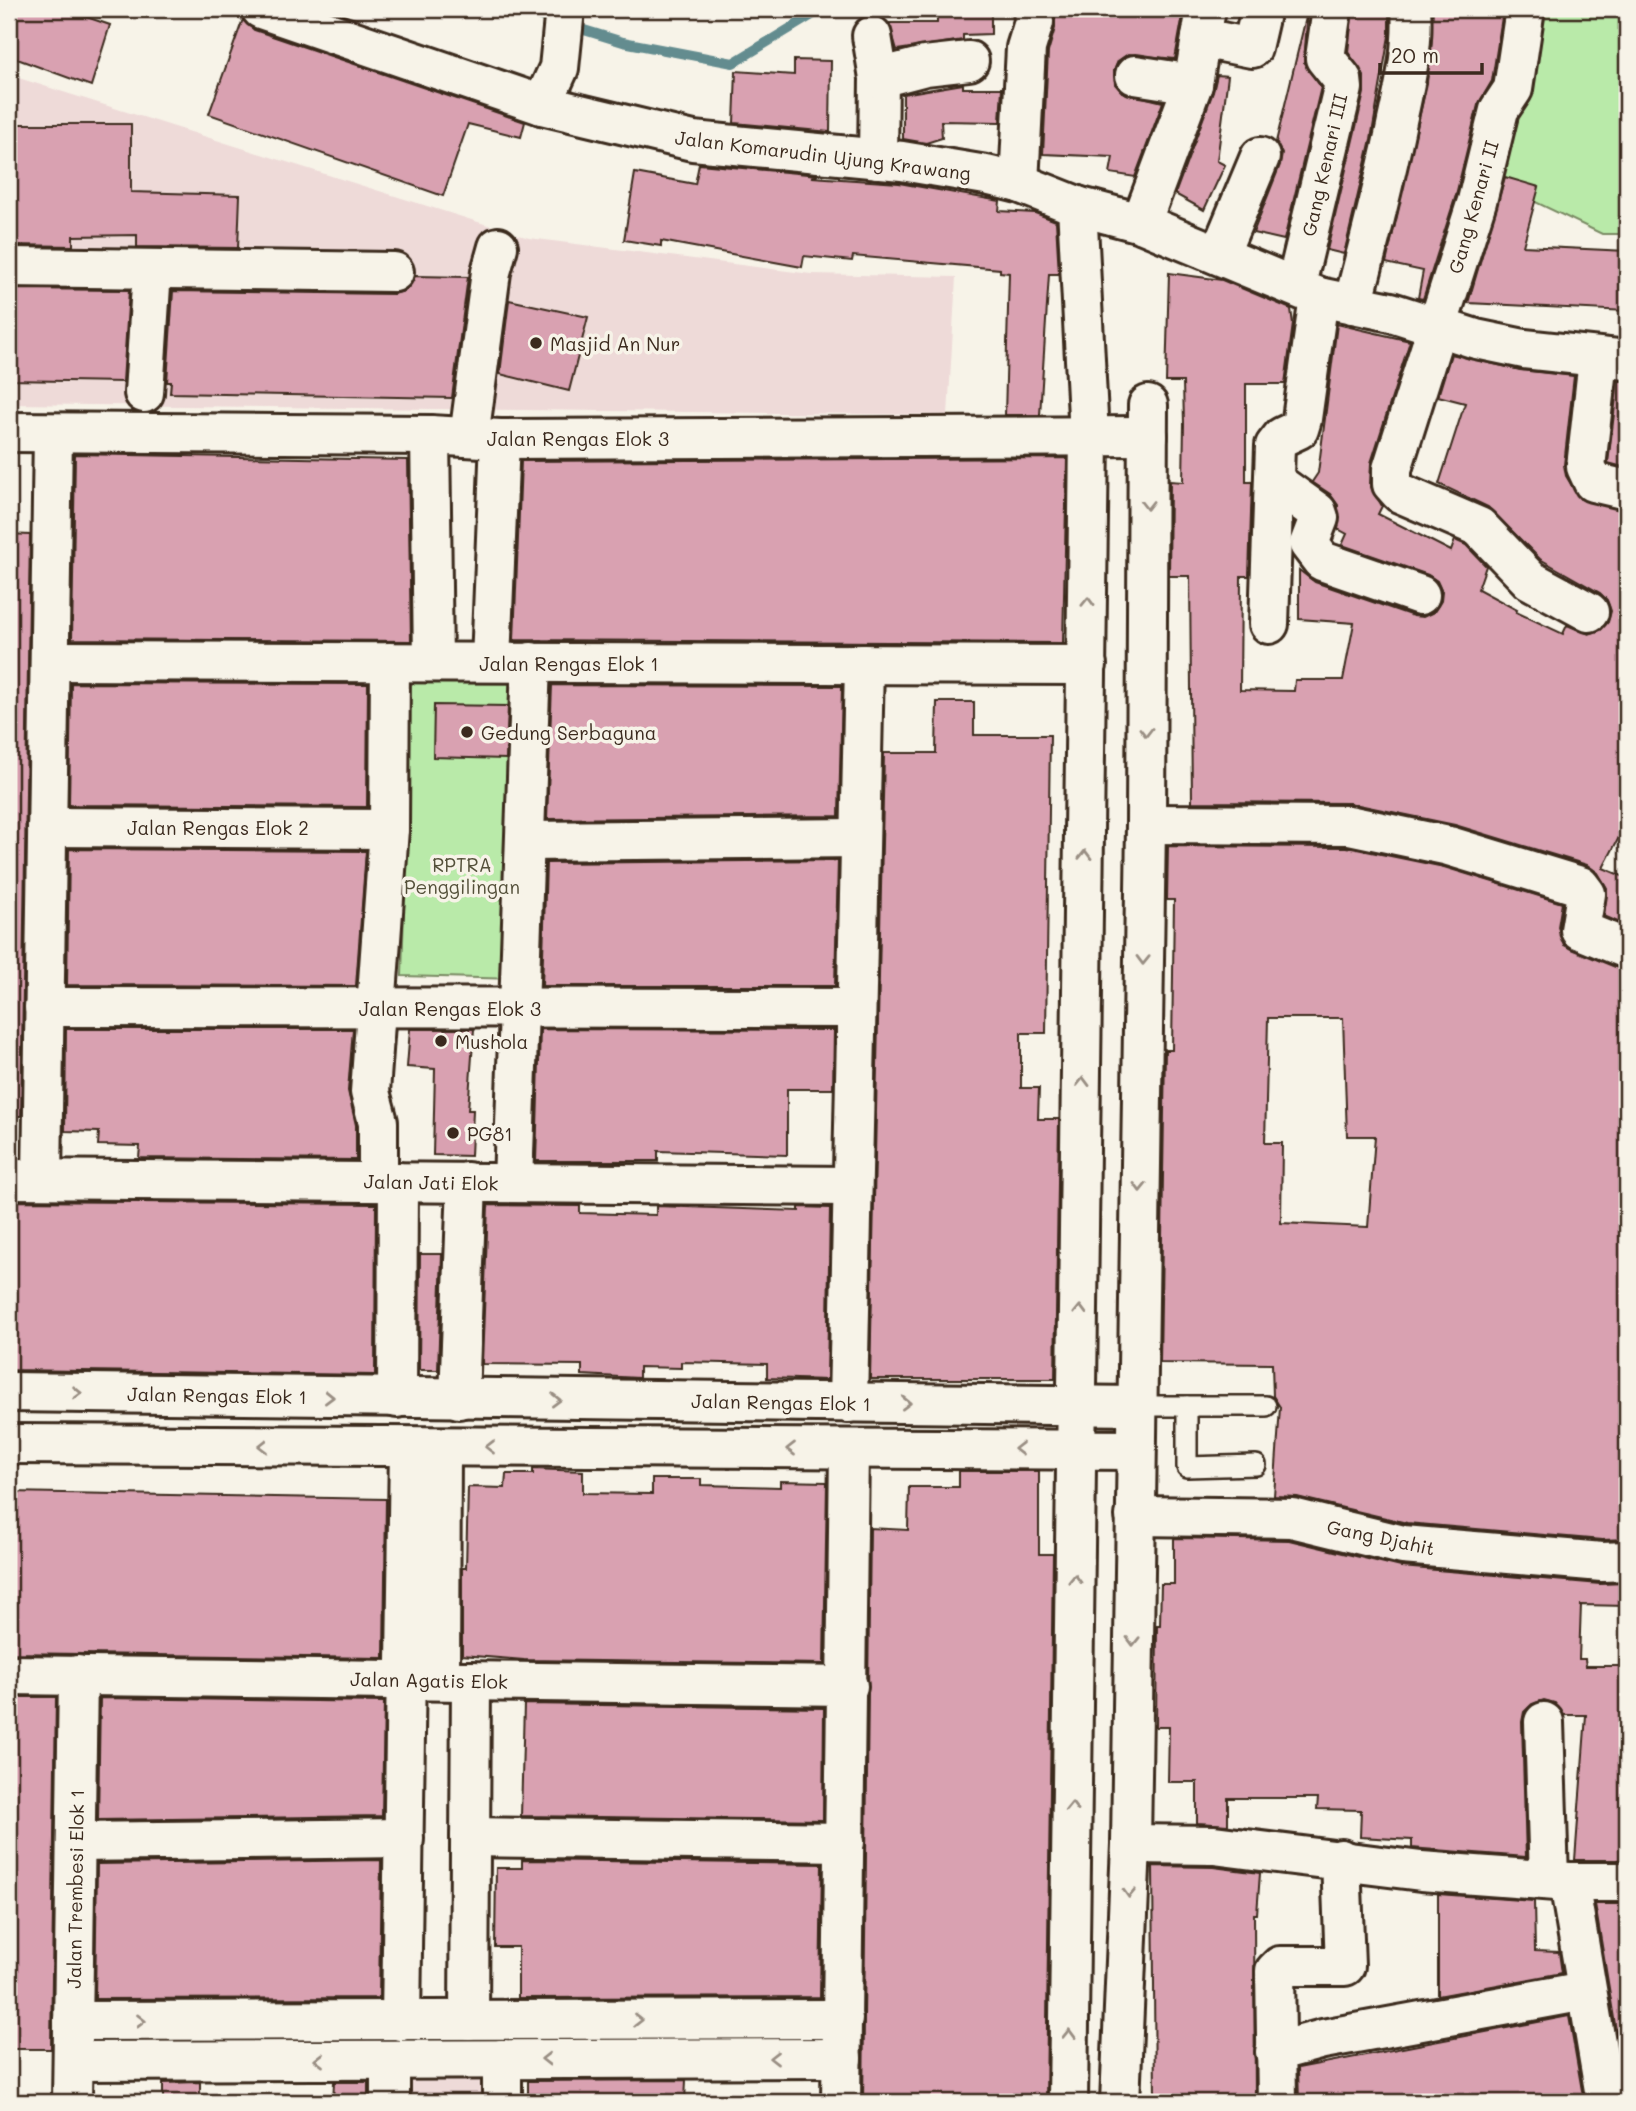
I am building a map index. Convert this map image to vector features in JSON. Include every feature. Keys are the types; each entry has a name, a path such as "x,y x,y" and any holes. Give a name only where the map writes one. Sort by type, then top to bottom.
{"street":[{"name":"Jalan Komarudin Ujung Krawang","path":"261,9 542,105 693,141 941,167 1020,183 1077,206 1141,223 1323,295 1524,349 1613,359"},
{"path":"542,105 559,68 565,9"},
{"path":"1020,183 1026,48 1034,22 1033,9"},
{"path":"1141,223 1193,84 1203,23 1252,48 1261,9"},
{"name":"Gang Kenari III","path":"1323,295 1343,88 1342,79 1325,58 1332,9"},
{"path":"1269,624 1275,446 1282,438 1298,429 1302,419 1323,295 1383,191 1413,30 1411,9"},
{"name":"Gang Kenari II","path":"1525,9 1513,89 1499,110 1477,201 1392,469 1392,484 1400,493 1479,527 1530,580 1589,612"},
{"path":"872,36 879,78 878,159"},
{"path":"879,78 925,66 969,61"},
{"path":"1135,75 1193,84"},
{"path":"1219,255 1260,157"},
{"path":"1068,2102 1089,436 1077,206"},
{"path":"491,662 485,438 491,272 498,247"},
{"path":"9,267 394,272"},
{"path":"144,393 152,270"},
{"path":"1613,359 1586,467 1593,482 1627,490"},
{"name":"Jalan Rengas Elok 3","path":"9,432 430,435 485,438 1089,436 1148,421 1146,824"},
{"path":"25,1179 44,1007 53,433"},
{"path":"430,435 433,662"},
{"path":"1274,481 1317,512 1319,518 1309,544 1322,561 1419,595"},
{"name":"Jalan Rengas Elok 1","path":"50,661 1087,665"},
{"path":"390,662 389,829 370,1092 378,1122 382,1181 427,1398"},
{"path":"513,1183 531,662"},
{"path":"848,1403 864,664"},
{"path":"1120,2102 1131,1843 1146,824 1349,825 1449,846 1580,886 1586,891 1580,930 1627,949"},
{"name":"Jalan Rengas Elok 2","path":"47,827 389,829"},
{"path":"525,841 860,838"},
{"name":"Jalan Rengas Elok 3","path":"44,1007 856,1007"},
{"name":"Jalan Jati Elok","path":"25,1179 852,1186"},
{"path":"467,1182 427,1398 425,1447 439,1681 470,1837 469,2020"},
{"name":"Jalan Rengas Elok 1","path":"9,1392 1137,1406"},
{"path":"9,1444 1136,1450"},
{"path":"841,2102 849,1449"},
{"name":"Gang Djahit","path":"1135,1516 1292,1518 1403,1545 1448,1551 1602,1562 1627,1561"},
{"name":"Jalan Agatis Elok","path":"9,1675 848,1686"},
{"name":"Jalan Trembesi Elok 1","path":"72,2102 78,1675"},
{"path":"401,2021 404,1838 439,1681"},
{"path":"1544,1722 1559,1880 1586,1991 1612,2032 1606,2102"},
{"path":"470,1837 845,1842"},
{"path":"76,1842 404,1838"},
{"path":"1131,1843 1214,1845 1421,1871 1627,1882"},
{"path":"1277,2102 1277,1967 1342,1968 1346,1962 1341,1859"},
{"path":"1275,2052 1323,2039 1586,1991"},
{"path":"73,2021 843,2020"},
{"path":"73,2061 842,2058"},
{"path":"502,2059 502,2102"},
{"path":"390,2060 390,2102"}],"lane":[{"path":"1137,1406 1266,1406"},
{"path":"1186,1406 1186,1467 1256,1465"}],"shaded area":[{"path":"9,75 529,238 811,274 956,277 948,415 9,404"},
{"path":"398,2063 519,2063 517,2102 398,2102"}],"green space":[{"path":"1536,9 1627,9 1627,234 1602,234 1492,181"},
{"name":"RPTRA Penggilingan","path":"520,667 519,979 402,976 411,670"}],"building":[{"path":"9,9 63,9 110,25 91,86 9,56"},
{"path":"937,9 991,9 991,34 963,35 963,40 897,50 889,23 937,23"},
{"path":"1055,9 1184,9 1175,59 1128,54 1118,61 1114,71 1115,84 1122,92 1163,102 1135,177 1110,173 1113,157 1043,154 1048,52 1055,28"},
{"path":"1308,9 1304,63 1321,87 1284,240 1253,233 1280,165 1282,154 1276,142"},
{"path":"1353,9 1389,9 1389,36 1371,139 1344,254 1327,250 1364,93 1364,76 1348,52"},
{"path":"1433,9 1503,11 1492,81 1478,105 1456,195 1423,299 1418,298 1423,271 1386,263 1427,83"},
{"path":"243,19 254,30 525,122 521,137 468,124 443,196 209,114"},
{"path":"794,60 831,61 830,132 734,123 736,71 794,75"},
{"path":"1217,75 1228,76 1217,161 1225,165 1204,210 1175,194"},
{"path":"963,84 963,88 1002,88 1000,122 941,121 942,138 926,143 903,139 903,94"},
{"path":"11,124 131,124 131,192 240,195 238,248 137,247 137,235 73,236 73,246 11,245"},
{"path":"699,164 818,175 812,177 899,183 1000,201 999,211 1035,213 1056,221 1059,274 1049,274 1040,415 1005,415 1009,273 1000,272 1000,269 853,256 852,261 804,256 802,267 661,241 661,246 624,240 635,173 695,184"},
{"path":"1505,177 1539,187 1523,246 1627,251 1627,311 1468,303"},
{"path":"1169,273 1222,280 1291,309 1293,324 1285,384 1246,384 1246,482 1252,482 1249,576 1241,576 1240,690 1294,691 1295,680 1343,680 1354,623 1299,619 1299,570 1315,582 1413,616 1423,617 1434,612 1441,601 1442,592 1437,581 1428,575 1342,545 1347,534 1338,529 1338,505 1330,494 1312,482 1318,473 1337,324 1410,341 1371,463 1370,485 1382,506 1378,514 1451,551 1455,540 1466,545 1486,566 1478,589 1517,610 1516,612 1563,634 1567,625 1589,634 1601,630 1608,622 1611,611 1607,600 1600,593 1540,559 1488,507 1439,484 1465,403 1438,396 1451,354 1520,370 1574,376 1564,465 1566,476 1580,499 1627,511 1627,707 1621,730 1627,733 1627,822 1603,868 1627,878 1627,926 1604,916 1607,888 1598,873 1587,865 1455,825 1349,803 1192,802 1190,576 1169,576 1170,481 1183,482 1184,424 1183,382 1166,382"},
{"path":"415,276 468,277 452,398 170,393 171,382 167,382 173,291 394,294 405,291"},
{"path":"9,289 129,290 123,382 9,380"},
{"name":"Masjid An Nur","path":"509,300 588,317 569,391 500,374"},
{"path":"1618,381 1627,381 1627,468 1608,463"},
{"path":"75,454 408,460 411,641 72,639"},
{"path":"1067,458 1063,643 514,640 521,461"},
{"path":"9,534 30,535 21,1116 9,1116"},
{"path":"71,683 368,684 367,807 69,805"},
{"path":"552,685 842,686 839,816 547,819"},
{"path":"937,702 974,702 974,735 1050,735 1046,1033 1021,1033 1021,1088 1039,1088 1038,1119 1059,1119 1055,1379 870,1379 884,753 936,753"},
{"name":"Gedung Serbaguna","path":"434,705 508,706 506,759 433,757"},
{"path":"1168,846 1347,847 1444,867 1562,903 1558,927 1564,945 1627,970 1627,1539 1602,1540 1407,1523 1297,1497 1274,1496 1280,1407 1273,1396 1272,1364 1160,1363 1165,1050 1172,1050 1174,900 1167,900","holes":["1268,1018 1343,1018 1347,1136 1375,1136 1368,1227 1281,1223 1282,1143 1265,1143"]},
{"path":"69,849 366,851 356,986 67,985"},
{"path":"838,860 835,986 542,986 546,863"},
{"path":"66,1029 353,1029 348,1091 356,1125 356,1160 139,1158 140,1146 98,1145 99,1132 65,1131"},
{"path":"410,1029 474,1029 468,1110 473,1110 471,1156 433,1155 435,1069 407,1067"},
{"path":"540,1029 834,1030 833,1089 787,1089 787,1155 658,1151 658,1161 536,1161"},
{"path":"9,1201 376,1204 375,1375 9,1370"},
{"path":"488,1205 580,1206 580,1213 656,1215 656,1206 799,1211 799,1207 830,1208 827,1380 767,1378 767,1364 681,1362 681,1368 639,1367 639,1378 582,1375 582,1365 482,1364"},
{"path":"420,1254 442,1254 438,1370 419,1370"},
{"path":"533,1469 583,1471 583,1493 652,1494 652,1479 701,1479 701,1485 780,1487 780,1481 827,1482 824,1664 524,1660 462,1655 462,1568 466,1568 468,1487 505,1488 506,1474 533,1474"},
{"path":"959,1471 1039,1471 1039,1554 1053,1554 1046,2102 863,2102 870,1528 908,1530 909,1487 959,1487"},
{"path":"9,1492 386,1499 384,1658 9,1653"},
{"path":"1174,1538 1289,1540 1401,1567 1600,1584 1627,1583 1627,1606 1581,1605 1579,1659 1585,1659 1586,1666 1627,1666 1627,1860 1575,1860 1586,1715 1564,1715 1555,1703 1544,1700 1532,1704 1524,1712 1522,1722 1526,1857 1412,1848 1412,1840 1360,1837 1361,1810 1317,1809 1318,1798 1228,1798 1228,1825 1197,1823 1197,1782 1168,1782 1169,1727 1156,1727 1157,1625 1160,1625 1161,1584 1174,1584"},
{"path":"9,1697 56,1697 51,2049 9,2049"},
{"path":"100,1698 384,1702 382,1816 98,1820"},
{"path":"524,1704 824,1708 823,1820 521,1816"},
{"path":"381,1860 379,1998 95,1999 97,1864"},
{"path":"522,1860 822,1864 820,1997 518,1998 518,1947 495,1947 496,1868 522,1868"},
{"path":"1153,1866 1213,1867 1260,1873 1257,1914 1254,1914 1255,2102 1155,2102"},
{"path":"1438,1894 1534,1901 1535,1951 1559,1952 1562,1973 1438,1996"},
{"path":"1595,1904 1626,1904 1627,2091 1626,2091"},
{"path":"1569,2016 1583,2096 1533,2102 1299,2102 1298,2068"},
{"path":"686,2080 685,2102 528,2102 528,2081"},
{"path":"200,2082 200,2102 163,2102 163,2083"},
{"path":"334,2082 368,2082 368,2102 333,2102"}],"waterway":[{"path":"517,9 556,21"},
{"path":"571,26 623,42 733,63 822,9"}],"place":[{"name":"Masjid An Nur","path":"536,343"},
{"name":"Gedung Serbaguna","path":"467,732"},
{"name":"Mushola","path":"441,1041"},
{"name":"PG81","path":"453,1133"}]}
